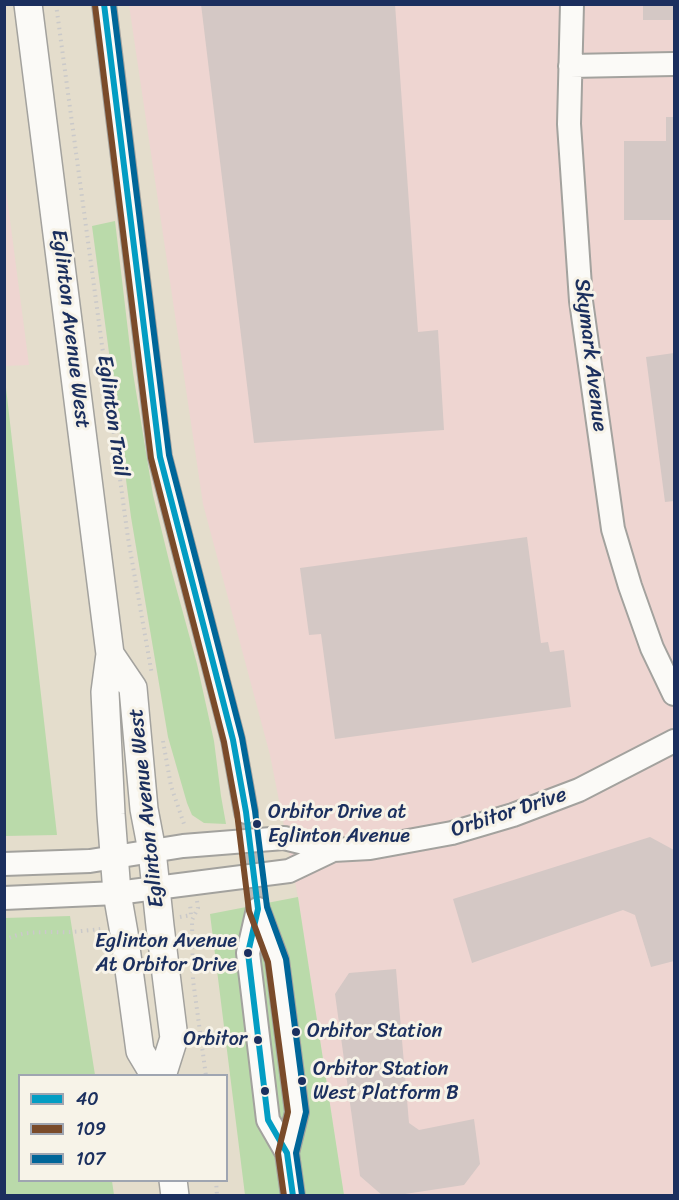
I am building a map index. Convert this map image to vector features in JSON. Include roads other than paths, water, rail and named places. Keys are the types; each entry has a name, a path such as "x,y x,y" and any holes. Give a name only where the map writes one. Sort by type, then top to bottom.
{"main road":[{"name":"Eglinton Avenue West","path":"28,4 110,654 105,692 133,854 137,891 174,1038 163,1074"},
{"name":"Eglinton Avenue West","path":"110,654 133,688 144,809 133,854 137,891 124,933 140,1051 154,1074"}],"street":[{"path":"104,4 160,457 233,740 246,812"},
{"name":"Skymark Avenue","path":"572,4 569,124 581,301 614,530 627,577 652,648 675,694"},
{"path":"570,66 675,64"},
{"name":"Orbitor Drive","path":"4,864 90,861 183,846 284,838 333,850 370,848 452,834 513,816 579,790 675,741"},
{"name":"Orbitor Drive","path":"4,898 137,891 289,871 333,850"},
{"path":"287,1153 268,1120 266,1108 248,953 258,909 277,960 297,1112 287,1153 293,1196"}],"tunnel":[{"path":"246,812 258,909"}],"place":[{"name":"Orbitor Drive at Eglinton Avenue","path":"257,824"},
{"name":"Eglinton Avenue At Orbitor Drive","path":"248,953"},
{"name":"Orbitor Station","path":"296,1032"},
{"name":"Orbitor","path":"258,1040"},
{"name":"Orbitor Station West Platform B","path":"302,1081"}]}
